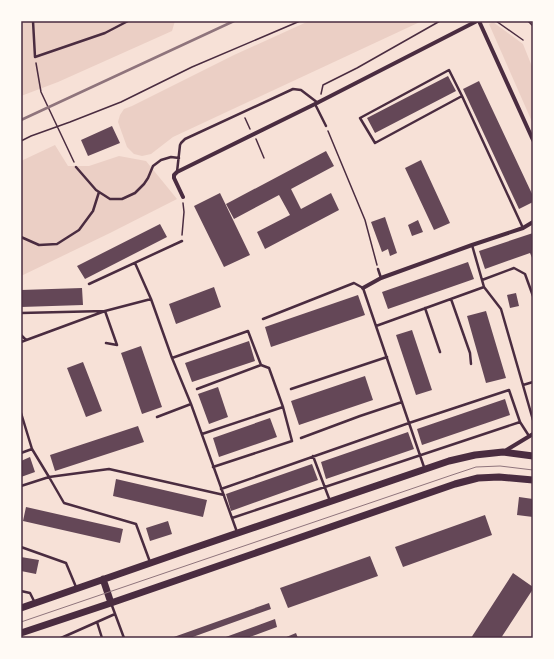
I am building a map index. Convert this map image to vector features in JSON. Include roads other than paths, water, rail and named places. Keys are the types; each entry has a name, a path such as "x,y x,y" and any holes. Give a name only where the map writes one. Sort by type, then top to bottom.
{"main road":[{"path":"21,608 450,461 475,455 503,452 533,456"},
{"path":"21,633 454,484 478,478 500,477 533,480"},
{"path":"103,579 111,603"}],"street":[{"path":"183,198 174,180 174,175 177,172 478,21 533,140"},
{"path":"364,288 381,278 523,228 533,222"},
{"path":"503,452 531,435"}],"lane":[{"path":"33,21 35,56 105,33 128,21"},
{"path":"462,96 375,143 360,118 449,70 462,96 523,228"},
{"path":"177,172 181,143 185,139 293,90 300,90 317,103 326,126"},
{"path":"76,167 99,192 110,199 122,199 135,193 144,184 153,166 161,160 171,157 179,158"},
{"path":"21,237 39,245 57,244 79,230 93,211 99,192"},
{"path":"89,284 182,241"},
{"path":"472,245 484,287 501,309 533,420"},
{"path":"135,263 191,404 237,533"},
{"path":"482,280 514,268 525,274 533,296"},
{"path":"378,269 381,278"},
{"path":"263,319 354,283 364,288 425,470"},
{"path":"376,326 484,287"},
{"path":"21,342 105,311 150,299"},
{"path":"451,299 470,353 471,364"},
{"path":"425,308 440,352"},
{"path":"21,313 105,311"},
{"path":"105,311 117,345 106,343"},
{"path":"172,358 248,331 261,365"},
{"path":"21,335 26,340"},
{"path":"290,389 387,357"},
{"path":"196,389 261,365 269,368 283,406 292,441 213,467"},
{"path":"523,384 533,382"},
{"path":"221,489 508,390 520,422 531,435"},
{"path":"301,438 402,402"},
{"path":"157,417 191,404"},
{"path":"202,434 283,406"},
{"path":"21,412 32,449 64,504 136,524 151,563"},
{"path":"232,518 520,422"},
{"path":"21,452 32,449"},
{"path":"313,456 331,502"},
{"path":"21,486 49,476 109,469 224,496"},
{"path":"21,547 66,563 76,588"},
{"path":"21,591 30,594 35,603"},
{"path":"111,603 124,638"},
{"path":"61,638 115,614"},
{"path":"97,622 102,638"}],"tram line":[{"path":"21,622 476,467 500,466 533,470"}],"railway":[{"path":"21,120 234,21"}]}
